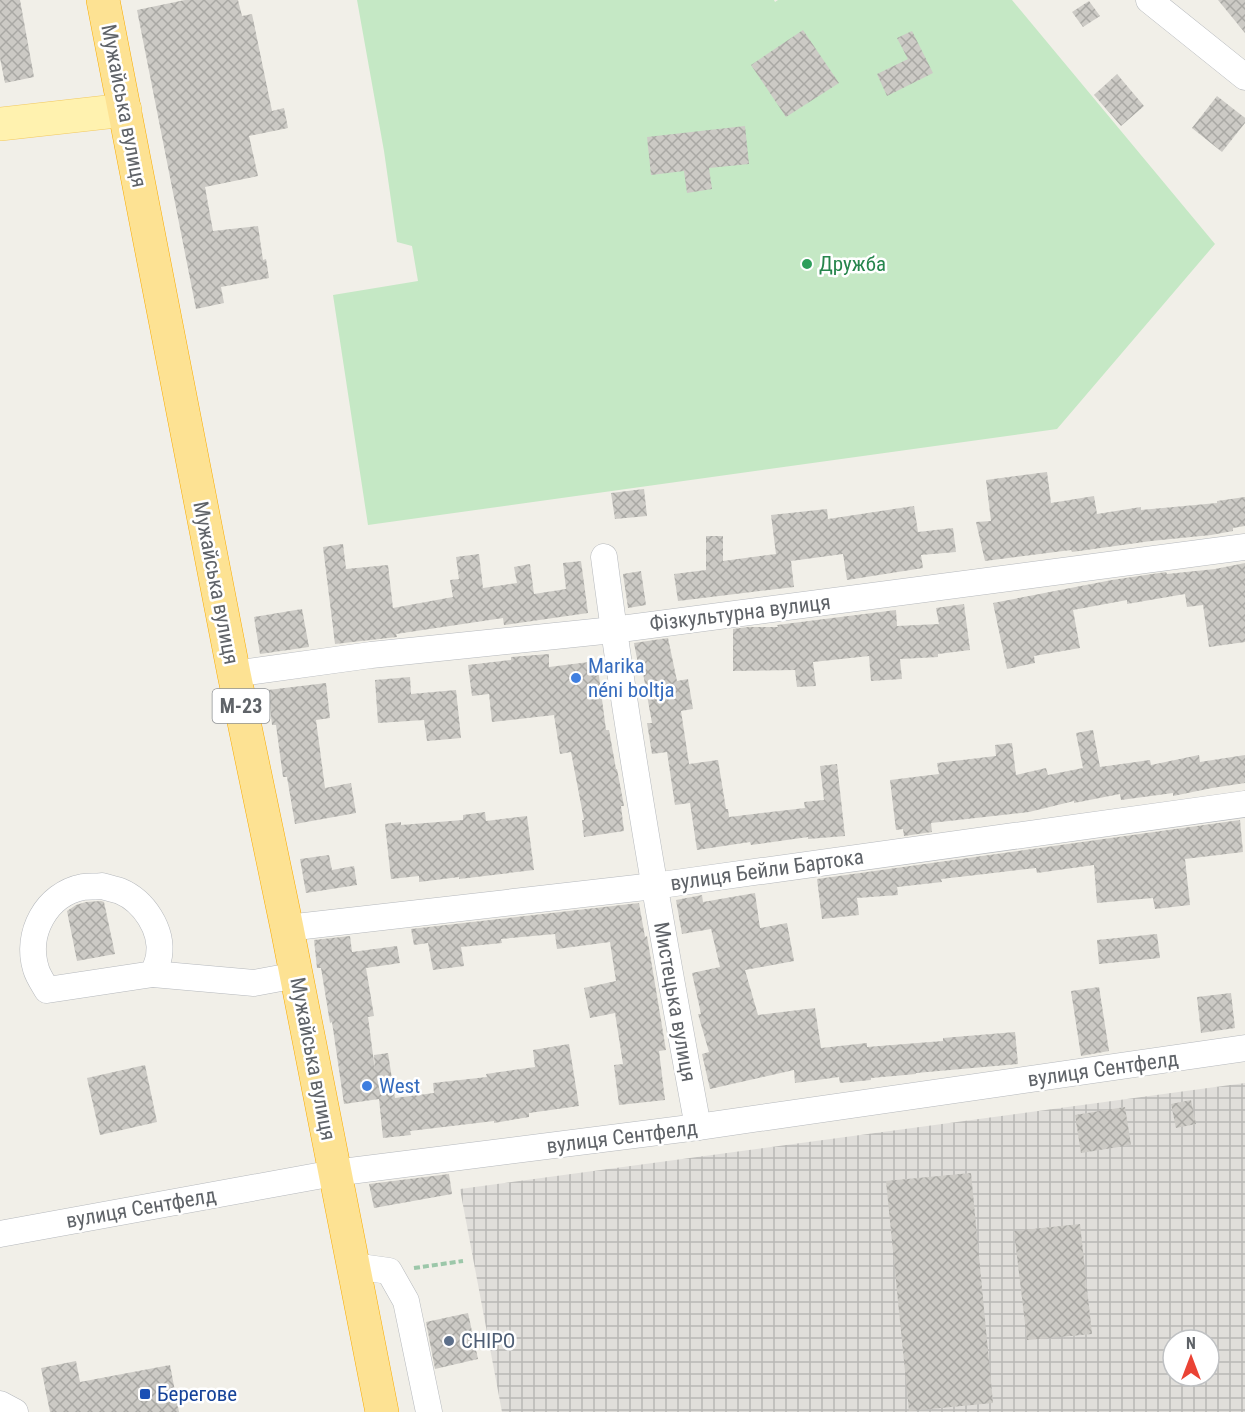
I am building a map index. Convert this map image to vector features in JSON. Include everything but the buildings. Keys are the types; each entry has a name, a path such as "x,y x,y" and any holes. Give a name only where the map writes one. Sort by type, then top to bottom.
{"highway":[{"name":"Мужайська вулиця","path":"103,0 234,674 297,975 382,1412"}],"main road":[{"path":"0,124 125,110"}],"street":[{"path":"1149,0 1245,77"},
{"name":"Фізкультурна вулиця","path":"234,674 371,656 613,630 1245,547"},
{"name":"Мистецька вулиця","path":"604,557 613,630 654,886 698,1127"},
{"name":"вулиця Бейли Бартока","path":"287,928 654,886 1245,804"},
{"path":"153,974 159,955 158,936 151,917 138,902 121,891 102,886 82,888 62,896 46,910 36,929 32,950 36,971 46,990 153,974 254,983 297,975"},
{"name":"вулиця Сентфелд","path":"0,1234 334,1173 698,1127 1245,1048"},
{"path":"353,1266 389,1271 406,1301 429,1412"},
{"path":"0,1404 15,1412"}],"path":[{"path":"389,1271 464,1261"}],"shaded area":[{"path":"1245,1083 1245,1412 502,1412 460,1189"}],"green space":[{"name":"Дружба","path":"357,0 774,0 775,2 778,0 1012,0 1215,244 1057,429 368,525 333,295 418,281 412,246 397,242 384,151"}],"place":[{"name":"Дружба","path":"807,264"},
{"name":"Marika néni boltja","path":"576,678"},
{"name":"West","path":"367,1086"},
{"name":"CHIPO","path":"449,1341"},
{"name":"Берегове","path":"145,1394"}]}
